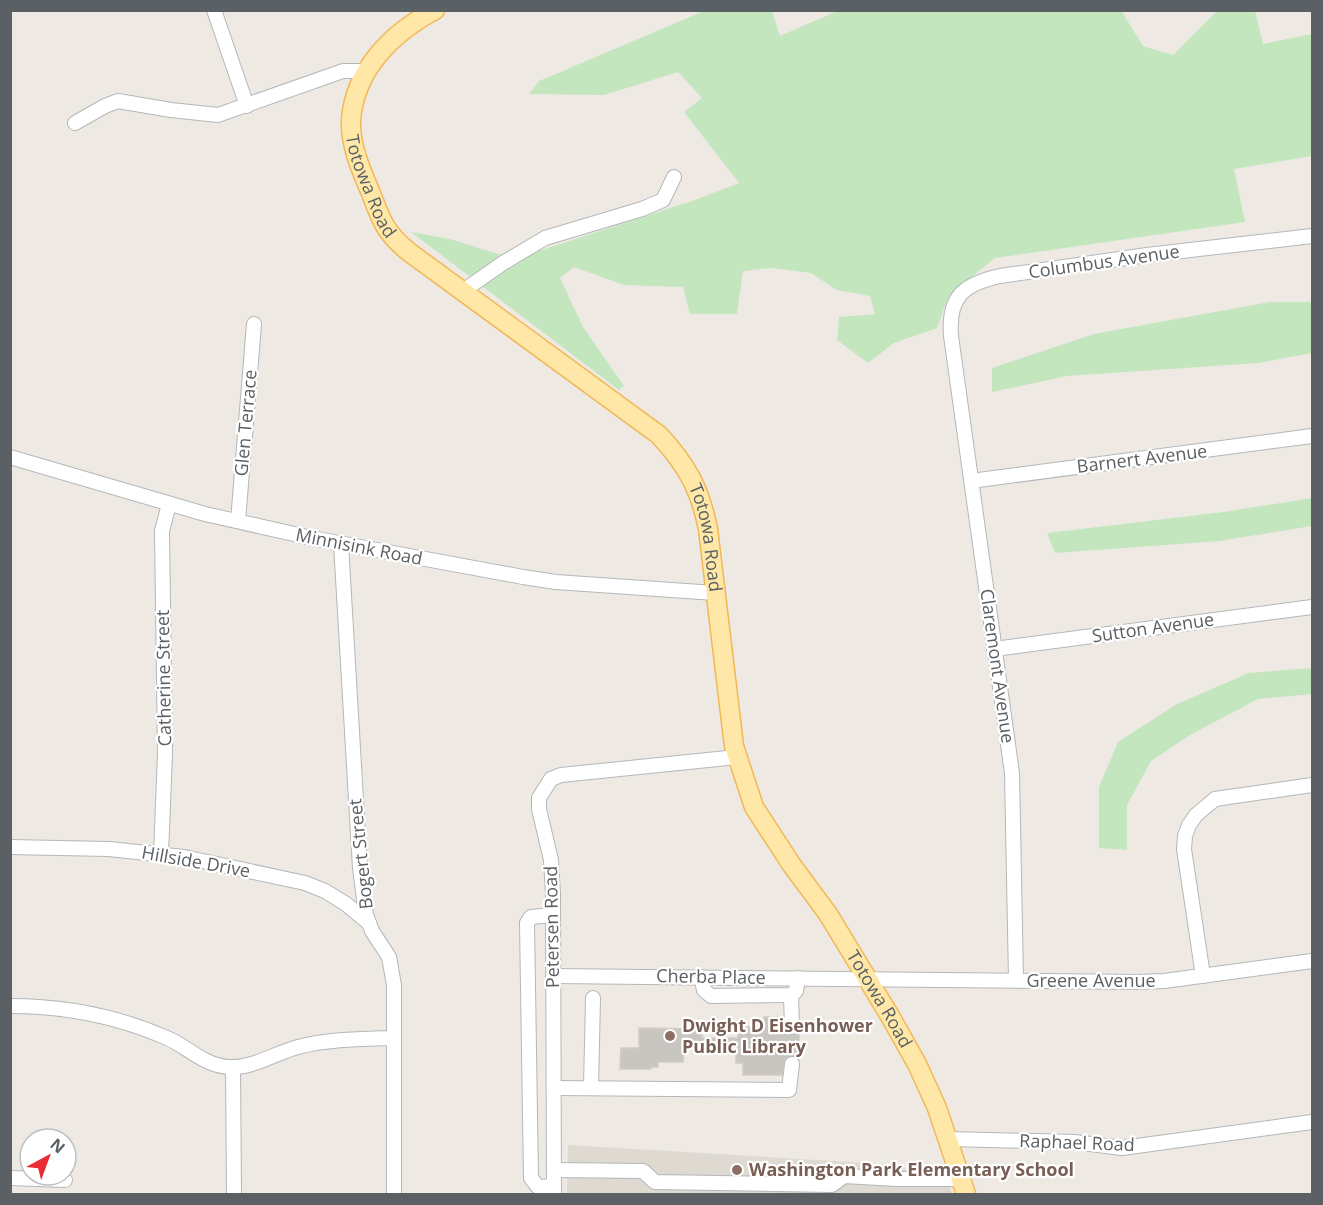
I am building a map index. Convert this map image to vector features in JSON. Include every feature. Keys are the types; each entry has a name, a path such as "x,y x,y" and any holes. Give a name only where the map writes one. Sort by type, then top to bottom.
{"main road":[{"name":"Totowa Road","path":"435,10 390,41 367,71 354,102 351,121 358,163 386,230 409,252 659,435 678,455 695,483 703,504 734,746 754,807 791,864 828,914 917,1064 937,1108 964,1187"}],"street":[{"path":"214,10 247,106"},
{"path":"75,123 118,101 218,115 343,71 367,71"},
{"path":"463,291 544,238 642,209 663,200 674,177"},
{"name":"Columbus Avenue","path":"953,352 950,322 955,300 962,292 984,280 1147,255 1312,236"},
{"name":"Glen Terrace","path":"238,521 254,324"},
{"name":"Claremont Avenue","path":"953,352 1012,773 1016,980"},
{"name":"Barnert Avenue","path":"971,481 1312,436"},
{"name":"Minnisink Road","path":"10,457 169,504 340,544 534,579 715,593"},
{"name":"Catherine Street","path":"161,854 165,754 162,531 169,504"},
{"name":"Bogert Street","path":"340,544 360,868 369,923 389,957 392,969 394,1194"},
{"name":"Sutton Avenue","path":"994,649 1312,607"},
{"name":"Petersen Road","path":"554,1190 553,915 550,860 539,798 551,779 561,775 737,757"},
{"path":"1203,976 1184,849 1189,825 1196,815 1215,799 1312,785"},
{"name":"Hillside Drive","path":"10,847 91,848 161,854 305,884 325,891 346,904 369,923"},
{"path":"553,915 531,917 527,923 531,1178 538,1187 554,1190"},
{"name":"Greene Avenue","path":"868,979 1146,981 1203,976 1312,961"},
{"name":"Cherba Place","path":"553,976 868,979"},
{"path":"701,977 704,990 711,996 791,995 796,992 798,978"},
{"path":"791,995 792,1027"},
{"path":"591,1088 593,998"},
{"path":"10,1006 87,1011 169,1039 212,1064 233,1067 242,1067 301,1046 352,1039 393,1038"},
{"path":"529,1052 554,1051"},
{"path":"554,1088 789,1090 792,1064"},
{"path":"233,1067 234,1194"},
{"name":"Raphael Road","path":"948,1139 1075,1142 1122,1148 1312,1122"},
{"path":"554,1170 643,1171 655,1182 832,1185 844,1176 897,1179 964,1187"}],"shaded area":[{"name":"Washington Park Elementary School","path":"568,1145 900,1165 912,1174 949,1183 952,1194 567,1194"}],"green space":[{"path":"704,11 772,11 780,36 835,12 844,11 1123,11 1143,46 1173,55 1217,11 1255,11 1263,44 1312,34 1312,156 1234,169 1245,222 995,258 946,303 937,328 894,343 868,363 837,340 839,317 875,314 870,296 837,290 811,273 771,268 743,271 737,314 690,314 683,287 624,285 574,267 560,278 583,327 624,386 619,390 411,232 450,239 514,259 695,200 739,183 684,112 702,98 678,72 604,95 529,94 539,81"},
{"path":"1270,302 1312,302 1312,353 1258,363 1067,376 992,392 992,368 1094,334"},
{"path":"1312,498 1312,526 1220,541 1055,553 1047,533 1224,512"},
{"path":"1312,668 1312,694 1258,699 1190,735 1151,761 1127,805 1127,850 1099,848 1099,787 1118,742 1177,704 1249,673"}],"building":[{"path":"764,1017 783,1017 783,1028 787,1035 793,1036 799,1032 799,1059 792,1055 785,1058 782,1075 743,1075 743,1063 736,1063 736,1050 684,1049 683,1062 658,1062 658,1067 651,1067 651,1069 620,1069 621,1048 639,1048 639,1028 702,1029 702,1038 738,1038 738,1027 764,1027"}],"tunnel":[{"path":"792,1027 792,1064"}],"place":[{"name":"Dwight D Eisenhower Public Library","path":"670,1036"},
{"name":"Washington Park Elementary School","path":"737,1170"}]}
